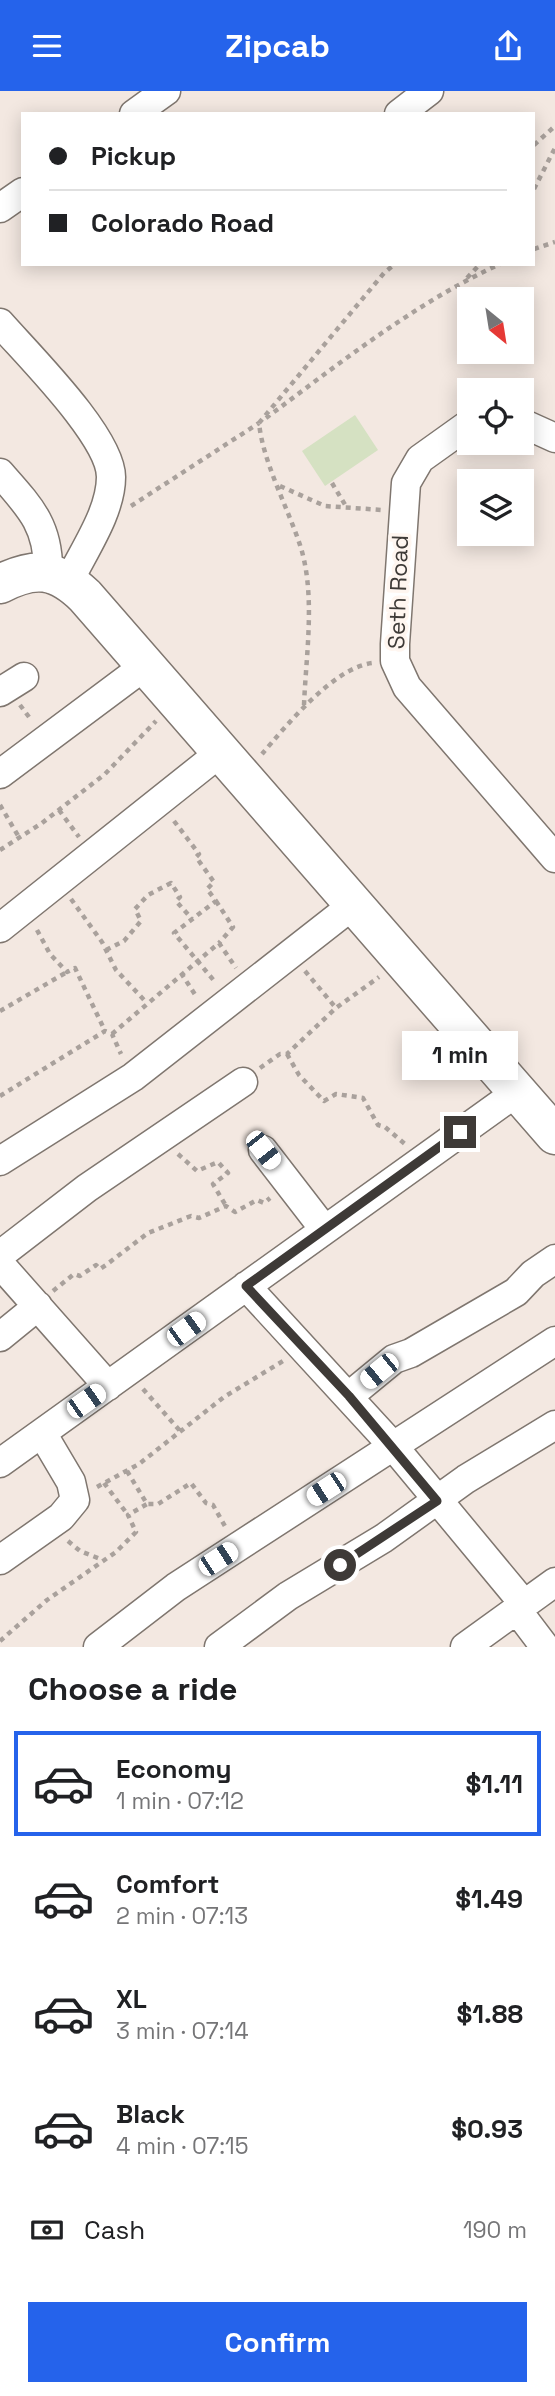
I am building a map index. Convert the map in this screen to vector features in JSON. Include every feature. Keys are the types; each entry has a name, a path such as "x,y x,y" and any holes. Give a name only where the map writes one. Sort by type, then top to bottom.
{"street":[{"path":"137,112 166,91"},
{"path":"402,112 429,91"},
{"path":"0,208 21,193"},
{"path":"0,323 101,445 110,464 111,479 101,517 58,576"},
{"path":"534,428 555,438"},
{"name":"Seth Road","path":"457,433 420,459 410,471 406,483 398,568 395,661 407,687 555,858"},
{"path":"0,473 25,501 44,531 58,576 146,665 177,702 239,757 354,905 555,1135"},
{"path":"0,584 25,574 58,576"},
{"path":"0,774 146,665"},
{"path":"10,920 164,798 239,757"},
{"path":"0,1161 134,1077 354,905"},
{"path":"0,1255 87,1188 243,1082"},
{"path":"0,1463 517,1092"},
{"path":"263,1150 324,1229"},
{"path":"349,1396 394,1359 411,1353 516,1292 533,1274 555,1259"},
{"path":"0,1264 38,1306 117,1379"},
{"path":"246,1286 393,1445 520,1607 545,1647"},
{"path":"0,1337 38,1306"},
{"path":"98,1647 176,1587 555,1341"},
{"path":"219,1647 288,1595 384,1538 466,1479 555,1425"},
{"path":"0,1560 55,1522 75,1500 71,1482 42,1433"},
{"path":"465,1647 555,1582"}],"path":[{"path":"535,144 555,126"},
{"path":"535,187 555,148"},
{"path":"535,249 555,241"},
{"path":"259,423 384,273 393,266"},
{"path":"464,281 478,266"},
{"path":"101,517 130,507 259,423 362,347 464,281 496,266"},
{"path":"259,423 264,450 279,486 306,571 304,705"},
{"path":"332,483 347,509"},
{"path":"279,486 303,499 347,509 391,510"},
{"path":"239,757 339,679 366,663 375,662"},
{"path":"10,686 47,739"},
{"path":"0,850 20,839 104,774 177,702"},
{"path":"112,1034 146,1002 219,943 233,927 207,889 215,882 195,857 199,854 176,826 164,798"},
{"path":"0,804 20,839"},
{"path":"60,882 106,950 116,970 146,1002"},
{"path":"106,950 124,941 141,921 135,909 140,903 171,883 180,897 176,901 192,919"},
{"path":"216,901 174,933 198,959 241,995"},
{"path":"10,920 66,972"},
{"path":"219,943 241,995"},
{"path":"292,955 336,1008"},
{"path":"243,1082 280,1054 287,1054 336,1008 378,978 405,964"},
{"path":"0,1011 75,968 88,994 89,1004 105,1031 112,1034 134,1077"},
{"path":"0,1096 105,1031"},
{"path":"287,1054 299,1075 324,1101 336,1094 363,1098 379,1125 385,1127 422,1159"},
{"path":"164,1136 197,1171 218,1162 223,1165 228,1173 213,1184 226,1206 235,1212 257,1201 264,1203 289,1183"},
{"path":"38,1306 74,1274 80,1276 96,1265 100,1269 148,1233 226,1206"},
{"path":"75,1500 127,1471 252,1378 308,1350"},
{"path":"117,1379 181,1433"},
{"path":"127,1471 147,1504"},
{"path":"0,1641 47,1600 104,1560 136,1532 128,1515 104,1483"},
{"path":"128,1515 147,1504 158,1504 191,1483 206,1503 213,1505 237,1547"},
{"path":"55,1522 72,1546 104,1560"}],"green space":[{"path":"355,415 378,450 325,486 302,451"}],"route":[{"path":"340,1565 437,1501 393,1445 246,1286 460,1132"}]}
